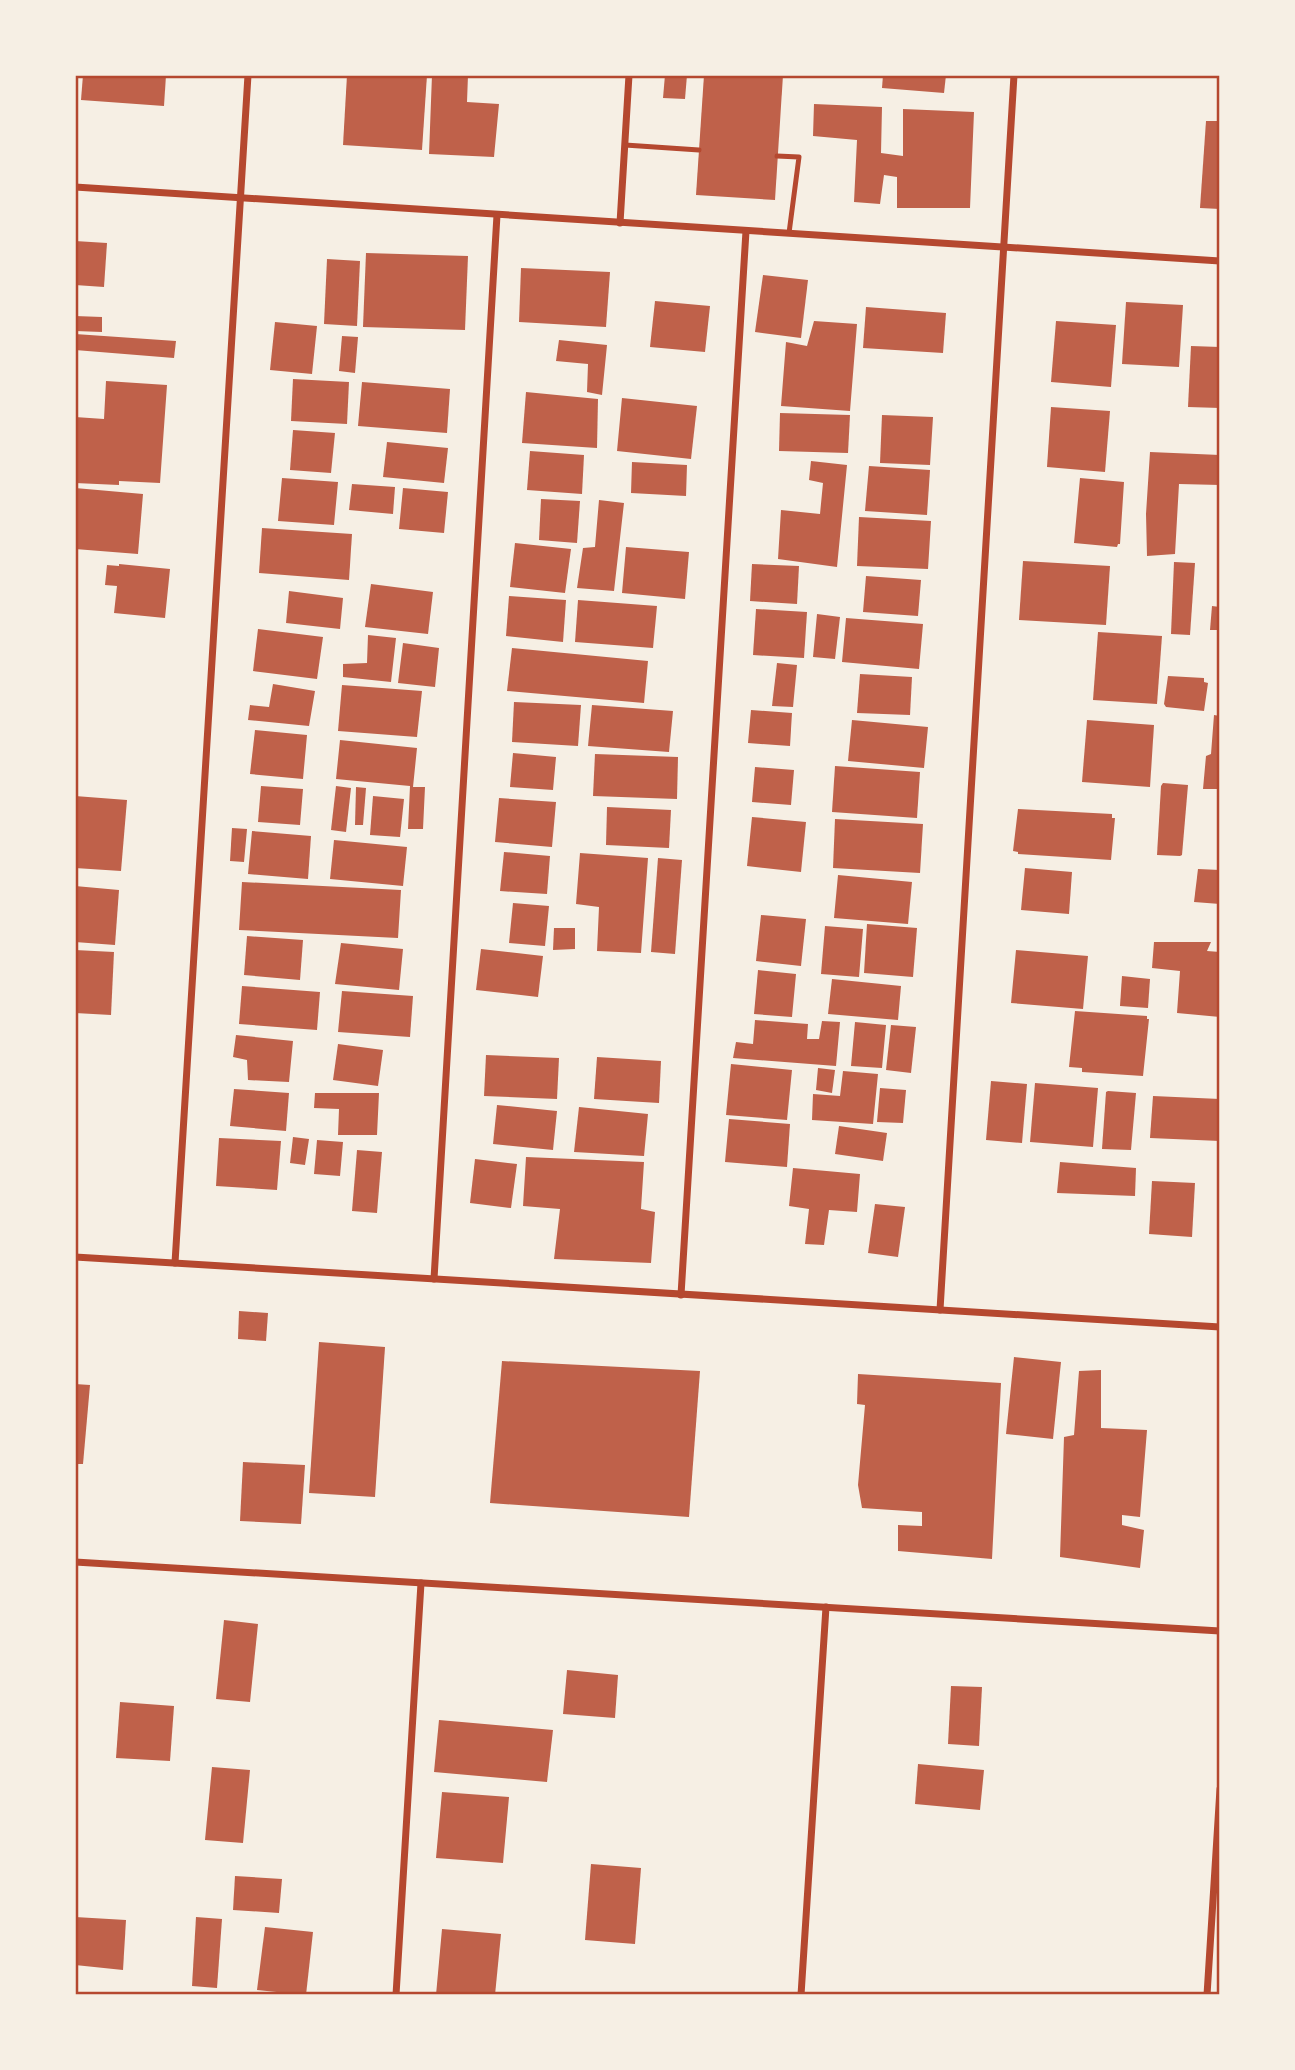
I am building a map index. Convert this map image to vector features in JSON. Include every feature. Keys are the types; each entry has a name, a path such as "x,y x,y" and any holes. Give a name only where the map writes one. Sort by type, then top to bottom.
{"street":[{"path":"175,1264 248,75"},
{"path":"621,223 629,75"},
{"path":"940,1310 1014,75"},
{"path":"75,187 1220,261"},
{"path":"435,1279 497,215"},
{"path":"681,1294 746,231"},
{"path":"75,1257 1220,1327"},
{"path":"75,1562 1220,1631"},
{"path":"396,1995 421,1583"},
{"path":"801,1995 825,1607"},
{"path":"1208,1995 1220,1789"}],"lane":[{"path":"625,145 699,150"},
{"path":"777,156 799,157 789,233"}],"building":[{"path":"83,75 166,75 164,106 81,100"},
{"path":"347,75 427,75 422,150 343,145"},
{"path":"432,75 468,75 467,102 499,104 494,157 429,154"},
{"path":"665,75 687,75 685,99 663,98"},
{"path":"704,75 783,75 775,200 696,195"},
{"path":"883,75 946,75 944,93 882,88"},
{"path":"814,104 882,107 881,153 903,156 903,109 974,112 970,208 897,208 897,177 884,175 880,204 854,202 857,140 813,136"},
{"path":"1206,121 1220,121 1220,209 1200,208"},
{"path":"75,241 107,243 104,287 75,285"},
{"path":"366,253 468,256 465,330 363,327"},
{"path":"327,259 360,261 357,326 324,324"},
{"path":"521,268 610,272 606,327 519,322"},
{"path":"763,275 808,280 801,338 755,332"},
{"path":"655,301 710,306 705,352 650,347"},
{"path":"1126,302 1183,305 1179,367 1122,364"},
{"path":"866,307 946,313 943,353 863,348"},
{"path":"75,316 102,317 102,332 75,331"},
{"path":"814,321 857,324 850,411 781,406 786,342 807,346"},
{"path":"1056,321 1116,325 1111,387 1051,382"},
{"path":"275,322 317,326 312,374 270,370"},
{"path":"75,334 176,341 174,358 75,350"},
{"path":"342,336 358,337 355,373 339,371"},
{"path":"559,340 607,345 602,395 587,392 588,364 556,361"},
{"path":"1191,346 1220,347 1220,408 1188,407"},
{"path":"293,379 349,382 347,424 291,421"},
{"path":"106,381 167,385 160,483 75,483 75,417 104,419"},
{"path":"362,382 450,389 447,433 358,426"},
{"path":"526,392 598,399 597,448 522,443"},
{"path":"622,398 697,406 691,459 617,451"},
{"path":"1051,407 1110,411 1105,472 1047,467"},
{"path":"780,413 850,415 848,453 779,451"},
{"path":"882,415 933,417 930,465 880,463"},
{"path":"293,430 335,433 331,473 290,470"},
{"path":"387,442 448,448 444,483 383,477"},
{"path":"530,451 584,455 582,494 527,490"},
{"path":"1150,452 1220,455 1220,485 1179,484 1175,554 1147,556 1146,514"},
{"path":"811,461 847,465 837,567 778,559 781,510 820,514 823,483 809,480"},
{"path":"632,462 687,465 686,496 631,493"},
{"path":"869,466 930,470 927,515 865,511"},
{"path":"282,478 338,482 334,525 278,521"},
{"path":"1080,478 1124,482 1120,544 1117,547 1074,543"},
{"path":"352,484 395,487 393,514 349,510"},
{"path":"75,488 143,494 138,554 75,549"},
{"path":"403,488 448,492 444,533 399,529"},
{"path":"541,499 580,501 577,543 539,540"},
{"path":"599,500 624,503 614,591 577,588 583,548 595,547"},
{"path":"859,517 931,521 928,569 857,566"},
{"path":"262,528 352,534 349,580 259,573"},
{"path":"515,543 571,549 565,593 510,587"},
{"path":"626,547 689,552 685,599 622,593"},
{"path":"1023,561 1110,566 1106,625 1019,620"},
{"path":"1174,562 1195,563 1190,635 1171,634"},
{"path":"752,564 799,566 797,604 750,601"},
{"path":"107,565 170,569 165,618 114,613 117,586 105,585"},
{"path":"866,576 921,580 918,616 863,612"},
{"path":"371,584 433,592 428,634 365,627"},
{"path":"289,591 343,598 340,629 286,623"},
{"path":"509,596 566,600 563,642 506,636"},
{"path":"578,600 657,606 653,648 575,642"},
{"path":"1212,606 1220,607 1220,630 1210,630"},
{"path":"756,609 807,612 804,658 753,655"},
{"path":"817,614 840,617 835,659 813,657"},
{"path":"846,618 923,624 919,669 842,662"},
{"path":"258,629 323,637 317,679 253,671"},
{"path":"1098,632 1162,636 1157,704 1093,700"},
{"path":"368,635 396,638 391,682 343,677 343,664 367,663"},
{"path":"403,643 439,648 435,687 398,683"},
{"path":"512,648 648,661 644,703 507,691"},
{"path":"777,663 797,665 793,707 772,706"},
{"path":"860,674 912,677 910,715 857,713"},
{"path":"1168,676 1204,678 1204,682 1208,683 1204,711 1166,707 1164,704"},
{"path":"273,684 315,691 309,726 248,720 250,705 269,707"},
{"path":"342,685 422,691 417,737 338,731"},
{"path":"514,702 581,705 578,746 512,742"},
{"path":"592,705 673,711 669,752 588,746"},
{"path":"751,710 792,713 790,746 748,743"},
{"path":"1214,715 1220,716 1220,789 1203,789 1206,756 1211,754"},
{"path":"852,720 928,727 924,768 848,761"},
{"path":"1087,720 1154,725 1150,787 1082,782"},
{"path":"255,730 307,735 303,779 250,774"},
{"path":"340,740 417,748 413,787 425,787 423,829 408,829 410,786 336,779"},
{"path":"513,753 556,757 553,790 510,787"},
{"path":"595,754 678,757 677,799 593,796"},
{"path":"835,766 920,772 917,818 832,812"},
{"path":"755,767 794,770 791,805 752,802"},
{"path":"1163,783 1188,785 1180,856 1157,855"},
{"path":"261,786 303,789 300,825 258,822"},
{"path":"336,786 351,788 346,832 331,830"},
{"path":"356,787 366,788 363,825 355,825"},
{"path":"75,796 127,800 121,871 75,868"},
{"path":"373,796 404,799 400,837 370,835"},
{"path":"499,798 556,802 552,847 495,842"},
{"path":"607,807 671,810 669,848 606,845"},
{"path":"1018,809 1112,814 1112,818 1115,818 1111,860 1018,854 1013,851"},
{"path":"752,817 806,822 801,872 747,866"},
{"path":"835,819 923,824 920,873 833,868"},
{"path":"232,828 247,829 244,862 230,861"},
{"path":"252,831 311,836 308,879 248,874"},
{"path":"334,840 407,847 403,886 330,879"},
{"path":"504,852 550,856 547,894 500,891"},
{"path":"580,853 648,858 641,953 597,951 599,907 576,904"},
{"path":"658,858 682,860 675,954 651,952"},
{"path":"1025,868 1072,872 1069,914 1021,910"},
{"path":"1198,869 1220,870 1220,904 1194,902"},
{"path":"838,875 912,882 908,924 834,918"},
{"path":"242,882 401,890 398,938 239,930"},
{"path":"75,886 119,890 115,945 75,942"},
{"path":"513,903 549,906 545,946 509,943"},
{"path":"761,915 806,919 801,966 756,961"},
{"path":"867,924 917,928 913,977 864,973"},
{"path":"825,926 863,929 859,977 821,974"},
{"path":"554,928 575,928 575,949 553,950"},
{"path":"247,936 303,940 300,980 244,975"},
{"path":"1154,942 1211,942 1207,951 1220,952 1220,1017 1177,1013 1180,971 1152,968"},
{"path":"341,943 403,949 399,990 335,984"},
{"path":"481,949 543,956 538,997 476,990"},
{"path":"75,950 114,952 111,1015 75,1013"},
{"path":"1016,950 1088,956 1083,1009 1011,1003"},
{"path":"758,970 796,974 792,1017 754,1014"},
{"path":"1122,976 1150,979 1148,1008 1120,1006"},
{"path":"832,979 901,986 898,1020 828,1014"},
{"path":"242,986 320,992 317,1030 239,1024"},
{"path":"342,991 413,996 410,1037 338,1032"},
{"path":"1075,1011 1147,1016 1149,1019 1143,1076 1082,1072 1082,1068 1069,1067"},
{"path":"755,1020 808,1024 807,1039 819,1039 822,1021 840,1022 836,1066 733,1058 736,1042 753,1044"},
{"path":"855,1022 886,1025 882,1068 851,1066"},
{"path":"891,1025 916,1027 911,1073 886,1070"},
{"path":"236,1035 293,1041 289,1082 248,1080 247,1060 233,1057"},
{"path":"338,1044 383,1050 378,1086 333,1080"},
{"path":"486,1055 559,1058 557,1099 484,1096"},
{"path":"597,1057 661,1061 659,1103 594,1099"},
{"path":"731,1064 792,1070 787,1120 726,1115"},
{"path":"818,1068 835,1070 832,1093 816,1090"},
{"path":"843,1071 878,1074 873,1124 812,1120 813,1094 840,1096"},
{"path":"991,1081 1027,1084 1022,1143 986,1140"},
{"path":"1035,1083 1098,1088 1093,1147 1030,1142"},
{"path":"880,1088 906,1090 903,1123 877,1122"},
{"path":"234,1089 289,1093 286,1131 230,1126"},
{"path":"1108,1091 1136,1093 1131,1150 1102,1149"},
{"path":"315,1093 379,1093 377,1135 338,1135 339,1109 314,1108"},
{"path":"1153,1096 1220,1099 1220,1141 1150,1138"},
{"path":"497,1105 557,1111 553,1150 493,1144"},
{"path":"579,1107 648,1114 644,1156 574,1152"},
{"path":"729,1119 790,1124 787,1167 725,1162"},
{"path":"839,1126 887,1133 883,1161 835,1154"},
{"path":"293,1137 309,1139 305,1165 290,1163"},
{"path":"219,1138 281,1141 277,1190 216,1186"},
{"path":"317,1140 343,1142 340,1176 314,1174"},
{"path":"357,1150 382,1152 377,1213 352,1211"},
{"path":"526,1157 644,1162 641,1209 655,1212 651,1263 554,1259 560,1209 523,1206"},
{"path":"475,1159 517,1164 511,1208 470,1203"},
{"path":"1060,1162 1136,1168 1135,1196 1057,1193"},
{"path":"793,1168 860,1174 857,1212 829,1210 824,1245 805,1244 809,1209 789,1206"},
{"path":"1152,1181 1195,1183 1192,1237 1149,1234"},
{"path":"875,1204 905,1207 898,1257 868,1253"},
{"path":"239,1311 268,1313 266,1341 238,1339"},
{"path":"319,1342 385,1347 375,1497 309,1493"},
{"path":"1014,1357 1061,1362 1053,1439 1006,1434"},
{"path":"502,1361 700,1371 689,1517 490,1503"},
{"path":"1101,1370 1101,1428 1147,1430 1140,1517 1122,1515 1122,1525 1144,1530 1140,1568 1060,1557 1064,1437 1074,1435 1079,1371"},
{"path":"858,1374 1001,1383 992,1559 898,1551 898,1525 922,1526 922,1512 862,1508 858,1485 865,1405 857,1404"},
{"path":"75,1384 90,1385 83,1464 75,1464"},
{"path":"243,1462 305,1465 301,1524 240,1521"},
{"path":"224,1620 258,1624 250,1702 216,1699"},
{"path":"567,1670 618,1675 615,1718 563,1714"},
{"path":"951,1686 982,1687 979,1746 948,1744"},
{"path":"120,1702 174,1706 170,1761 116,1758"},
{"path":"439,1720 553,1730 547,1782 434,1772"},
{"path":"918,1764 984,1770 980,1810 915,1804"},
{"path":"212,1767 250,1770 243,1843 205,1840"},
{"path":"442,1792 509,1797 503,1863 436,1858"},
{"path":"591,1864 641,1868 635,1944 585,1940"},
{"path":"235,1876 282,1879 279,1913 233,1910"},
{"path":"75,1917 126,1920 123,1970 75,1965"},
{"path":"196,1917 222,1919 217,1988 192,1986"},
{"path":"265,1927 313,1932 306,1995 257,1990"},
{"path":"442,1929 501,1934 495,1995 436,1995"}]}
